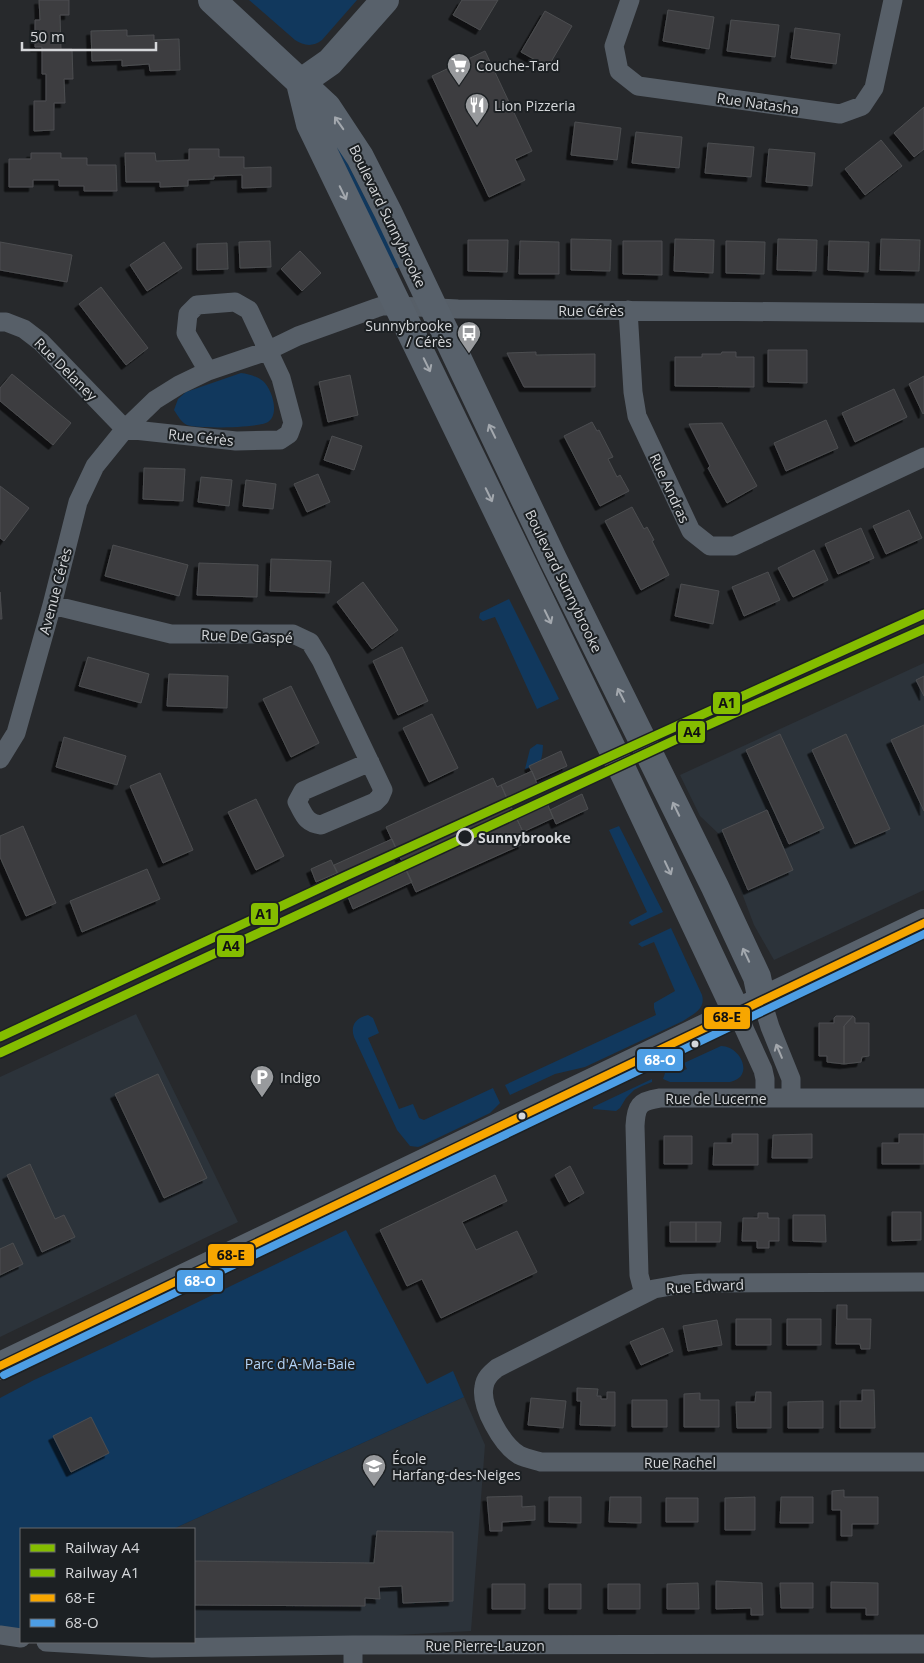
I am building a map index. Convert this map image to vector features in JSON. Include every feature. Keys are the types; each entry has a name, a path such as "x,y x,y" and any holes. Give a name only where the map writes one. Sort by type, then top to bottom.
{"street":[{"name":"Boulevard Sunnybrooke","path":"212,0 327,106 360,157 553,560 715,887 757,978 770,1027 791,1079 791,1098"},
{"path":"385,0 330,62 300,83 310,124 621,767 737,1013 763,1070 766,1098"},
{"name":"Rue Natasha","path":"630,0 614,46 619,71 638,86 840,114 862,106 874,88 894,0"},
{"name":"Rue Cérès","path":"124,429 236,441 280,440 289,434 292,423 281,378 267,351 250,310 235,302 197,305 188,314 186,333 208,371"},
{"name":"Rue Cérès","path":"124,429 155,400 179,385 208,371 267,351 298,336 382,306 458,309 924,313"},
{"name":"Rue Andras","path":"628,310 633,392 637,416 691,531 710,546 734,546 924,457"},
{"name":"Rue Delaney","path":"0,322 6,322 24,329 41,342 124,429"},
{"name":"Avenue Cérès","path":"0,760 16,733 52,605 78,502 95,466 124,429"},
{"name":"Rue De Gaspé","path":"52,605 171,634 293,634 310,642 321,660 370,762"},
{"path":"0,1366 924,923"},
{"name":"Rue de Lucerne","path":"644,1294 639,1275 635,1114 645,1101 660,1098 924,1098"},
{"name":"Rue Edward","path":"484,1385 491,1373 507,1362 654,1289 699,1283 924,1282"},
{"name":"Rue Rachel","path":"484,1385 483,1397 502,1439 519,1455 541,1462 924,1462"},
{"path":"0,1636 20,1638"},
{"name":"Rue Pierre-Lauzon","path":"64,1643 152,1648 353,1654 924,1644"}],"shaded area":[{"path":"924,663 924,890 774,960 754,925 720,835 700,816 680,775"},
{"path":"136,1014 238,1222 0,1337 0,1077"},
{"name":"École Harfang-des-Neiges","path":"464,1397 485,1445 471,1631 157,1648 195,1643 195,1528 175,1528"}],"green space":[{"path":"249,0 357,0 322,40 308,45 295,40"},
{"path":"322,116 400,266 398,268 392,268"},
{"path":"241,373 263,381 272,395 274,413 268,422 241,427 193,426 183,422 174,410 178,399 186,392"},
{"path":"509,599 559,699 537,709 495,617 483,621 479,618 480,613"},
{"path":"537,744 543,745 540,761 525,769 530,749"},
{"path":"619,826 663,912 632,926 629,923 630,921 647,912 609,830"},
{"path":"671,928 702,995 702,1004 698,1011 683,1021 585,1067 555,1074 510,1095 505,1085 656,1015 654,1003 675,991 654,942 642,947 638,944"},
{"path":"368,1015 373,1018 379,1033 368,1038 399,1109 413,1104 419,1118 424,1120 493,1088 500,1103 490,1113 421,1146 410,1146 397,1130 354,1037 353,1029 355,1023 360,1018"},
{"path":"721,1046 728,1047 739,1056 743,1068 742,1074 738,1079 730,1082 670,1082 663,1079 665,1073 674,1068 677,1073 687,1069 684,1063"},
{"path":"652,1079 652,1082 634,1090 616,1111 593,1109 593,1107"},
{"name":"Parc d'A-Ma-Baie","path":"346,1230 427,1384 453,1371 464,1397 175,1528 20,1528 20,1638 0,1635 0,1398"}],"building":[{"path":"39,0 69,0 69,15 60,15 61,49 72,49 73,79 64,79 65,103 54,103 54,130 34,131 34,101 46,101 46,74 42,74 42,47 35,47 35,20 40,20"},
{"path":"462,0 498,0 480,30 453,15"},
{"path":"668,10 714,17 709,49 663,41"},
{"path":"545,11 572,26 548,67 521,52"},
{"path":"731,20 779,25 775,57 727,51"},
{"path":"795,28 840,34 836,64 791,58"},
{"path":"127,30 127,36 154,35 154,40 179,39 180,70 150,71 149,64 122,66 122,60 92,61 91,31"},
{"path":"485,51 532,151 515,159 525,180 489,197 432,76"},
{"path":"924,107 924,149 914,157 894,133"},
{"path":"575,122 621,128 617,160 571,155"},
{"path":"636,132 682,137 679,168 632,163"},
{"path":"881,140 902,166 865,195 845,169"},
{"path":"708,143 754,147 751,177 705,173"},
{"path":"189,149 219,149 219,157 244,157 244,168 271,167 271,187 242,188 242,175 214,176 214,179 188,180 188,186 160,187 160,182 126,182 125,153 155,153 156,161 189,160"},
{"path":"769,149 815,153 812,186 766,182"},
{"path":"31,153 61,153 61,158 87,158 87,165 116,165 117,191 84,191 84,186 59,186 59,180 33,180 33,187 9,187 9,159 31,159"},
{"path":"571,239 611,240 610,271 571,270"},
{"path":"675,239 714,240 713,273 674,271"},
{"path":"778,239 817,240 816,271 777,270"},
{"path":"881,239 920,240 919,271 880,270"},
{"path":"468,240 508,240 507,272 468,271"},
{"path":"270,241 271,267 240,268 239,242"},
{"path":"520,241 559,242 559,274 519,274"},
{"path":"623,241 662,241 662,275 623,274"},
{"path":"726,241 765,242 764,274 726,273"},
{"path":"829,241 869,242 868,272 828,270"},
{"path":"0,242 72,255 67,282 0,270"},
{"path":"164,242 182,268 147,291 130,265"},
{"path":"227,243 228,269 197,270 197,244"},
{"path":"300,251 321,273 302,291 281,269"},
{"path":"101,287 148,348 126,365 79,304"},
{"path":"768,350 807,350 807,383 768,382"},
{"path":"536,352 536,355 595,354 595,387 524,387 507,353"},
{"path":"722,352 736,352 736,357 754,357 754,387 675,386 675,357 702,357 702,354 721,354"},
{"path":"12,374 71,423 53,445 0,401 0,388"},
{"path":"350,375 358,415 328,422 319,382"},
{"path":"924,376 924,413 923,414 909,384"},
{"path":"894,389 907,417 855,442 842,413"},
{"path":"826,420 838,448 786,471 774,443"},
{"path":"592,422 597,431 599,430 613,457 608,459 617,477 620,475 629,491 600,506 564,436"},
{"path":"722,423 757,486 727,503 708,468 710,466 689,424"},
{"path":"332,436 362,446 354,470 324,460"},
{"path":"144,468 185,469 183,501 143,499"},
{"path":"318,474 330,502 307,512 294,484"},
{"path":"201,477 232,480 229,506 198,502"},
{"path":"246,480 276,484 273,509 243,506"},
{"path":"0,486 29,508 4,541 0,538"},
{"path":"632,507 644,529 647,527 669,575 641,590 605,521"},
{"path":"909,510 922,538 886,554 873,526"},
{"path":"861,528 874,558 838,574 825,544"},
{"path":"113,545 188,565 179,596 105,576"},
{"path":"814,550 828,580 793,597 778,568"},
{"path":"271,559 331,561 329,593 270,591"},
{"path":"199,563 258,565 257,597 197,595"},
{"path":"768,572 780,600 744,616 732,587"},
{"path":"363,582 398,630 372,649 337,602"},
{"path":"681,584 719,591 713,624 675,616"},
{"path":"0,592 2,619 0,619"},
{"path":"402,647 428,701 398,715 373,661"},
{"path":"88,657 149,674 141,703 79,686"},
{"path":"169,674 228,676 227,708 167,706"},
{"path":"924,676 924,696 916,680"},
{"path":"291,686 319,743 291,757 263,699"},
{"path":"432,714 458,768 429,782 403,728"},
{"path":"924,725 924,811 891,740"},
{"path":"780,734 824,828 789,844 746,750"},
{"path":"846,734 890,829 855,844 812,750"},
{"path":"64,737 126,756 117,785 56,767"},
{"path":"561,751 567,766 536,780 529,766"},
{"path":"532,771 537,784 506,797 501,785"},
{"path":"160,773 193,850 163,863 130,786"},
{"name":"Sunnybrooke","path":"493,778 497,787 501,785 523,832 518,834 523,844 416,892 386,827"},
{"path":"582,794 588,809 556,824 550,810"},
{"path":"256,799 284,856 256,870 228,812"},
{"path":"548,805 553,818 523,832 517,819"},
{"path":"767,810 793,870 748,890 722,830"},
{"path":"23,826 56,903 26,916 0,857 0,836"},
{"path":"392,839 397,850 339,876 334,865"},
{"path":"331,860 337,873 316,882 311,869"},
{"path":"147,869 160,899 82,932 70,901"},
{"path":"407,871 412,882 353,909 348,897"},
{"path":"836,1016 853,1016 844,1026 844,1064 827,1062 827,1056 819,1056 819,1023 834,1023"},
{"path":"853,1016 855,1023 869,1023 869,1056 862,1057 861,1062 844,1064 844,1026"},
{"path":"158,1074 207,1178 164,1198 115,1094"},
{"path":"732,1134 758,1134 758,1165 713,1165 714,1143 732,1143"},
{"path":"812,1134 812,1158 772,1158 773,1135"},
{"path":"899,1134 924,1134 924,1164 882,1164 882,1143 899,1143"},
{"path":"664,1136 692,1136 692,1164 664,1164"},
{"path":"30,1164 55,1219 64,1215 75,1237 42,1252 7,1175"},
{"path":"570,1166 584,1193 569,1202 555,1175"},
{"path":"495,1175 507,1201 462,1222 476,1250 517,1231 537,1272 441,1318 422,1279 407,1286 380,1230"},
{"path":"892,1212 921,1212 921,1240 892,1241"},
{"path":"758,1213 768,1213 768,1218 779,1218 779,1241 769,1241 769,1248 757,1248 757,1241 742,1241 743,1218 758,1218"},
{"path":"793,1215 825,1215 826,1242 793,1241"},
{"path":"670,1222 696,1222 696,1242 670,1242"},
{"path":"696,1222 721,1222 720,1242 696,1242"},
{"path":"13,1243 23,1264 0,1275 0,1249"},
{"path":"837,1305 847,1305 847,1319 871,1319 870,1349 861,1349 860,1344 836,1344"},
{"path":"736,1319 771,1319 771,1345 736,1345"},
{"path":"787,1319 821,1319 821,1345 787,1345"},
{"path":"717,1320 722,1345 688,1351 683,1326"},
{"path":"663,1328 673,1351 641,1365 630,1342"},
{"path":"577,1388 598,1389 597,1396 601,1396 601,1399 607,1399 607,1392 615,1392 615,1426 580,1425 581,1401 577,1401"},
{"path":"862,1390 874,1390 875,1428 840,1428 840,1401 862,1401"},
{"path":"756,1392 771,1392 771,1428 737,1428 736,1402 755,1402"},
{"path":"700,1393 700,1400 719,1400 719,1427 684,1427 684,1394"},
{"path":"531,1398 566,1401 563,1428 528,1425"},
{"path":"632,1400 667,1400 667,1427 632,1427"},
{"path":"823,1401 823,1428 788,1428 788,1402"},
{"path":"91,1417 109,1453 71,1472 53,1436"},
{"path":"844,1490 844,1497 878,1497 878,1524 852,1524 852,1536 841,1536 841,1510 832,1510 832,1491"},
{"path":"522,1496 522,1507 535,1506 535,1520 502,1522 502,1531 490,1531 487,1497"},
{"path":"549,1497 581,1497 581,1523 549,1522"},
{"path":"610,1497 641,1497 641,1523 609,1522"},
{"path":"755,1497 755,1530 725,1530 725,1498"},
{"path":"781,1497 813,1497 813,1523 780,1523"},
{"path":"666,1498 698,1498 698,1522 666,1522"},
{"path":"377,1531 453,1532 453,1601 403,1603 402,1586 379,1587 380,1599 365,1598 365,1606 195,1605 195,1561 374,1563"},
{"path":"716,1581 762,1583 763,1615 751,1615 751,1608 716,1609"},
{"path":"831,1582 878,1583 878,1615 866,1615 866,1608 831,1608"},
{"path":"698,1583 699,1609 667,1609 667,1584"},
{"path":"780,1583 813,1583 813,1608 781,1608"},
{"path":"492,1584 525,1584 525,1609 492,1609"},
{"path":"549,1584 581,1584 581,1609 549,1609"},
{"path":"608,1584 640,1584 640,1609 608,1609"}],"rail line":[{"name":"A1","path":"0,1037 346,876 924,614"},
{"name":"A4","path":"0,1053 688,734 924,629"}],"transit line":[{"name":"68-E","path":"0,1366 924,923"},
{"name":"68-O","path":"4,1375 924,934"}],"place":[{"name":"Couche-Tard","path":"459,86"},
{"name":"Lion Pizzeria","path":"477,126"},
{"name":"Sunnybrooke / Cérès","path":"469,354"},
{"name":"Sunnybrooke","path":"465,837"},
{"name":"Indigo","path":"262,1098"},
{"name":"École Harfang-des-Neiges","path":"374,1487"}]}
